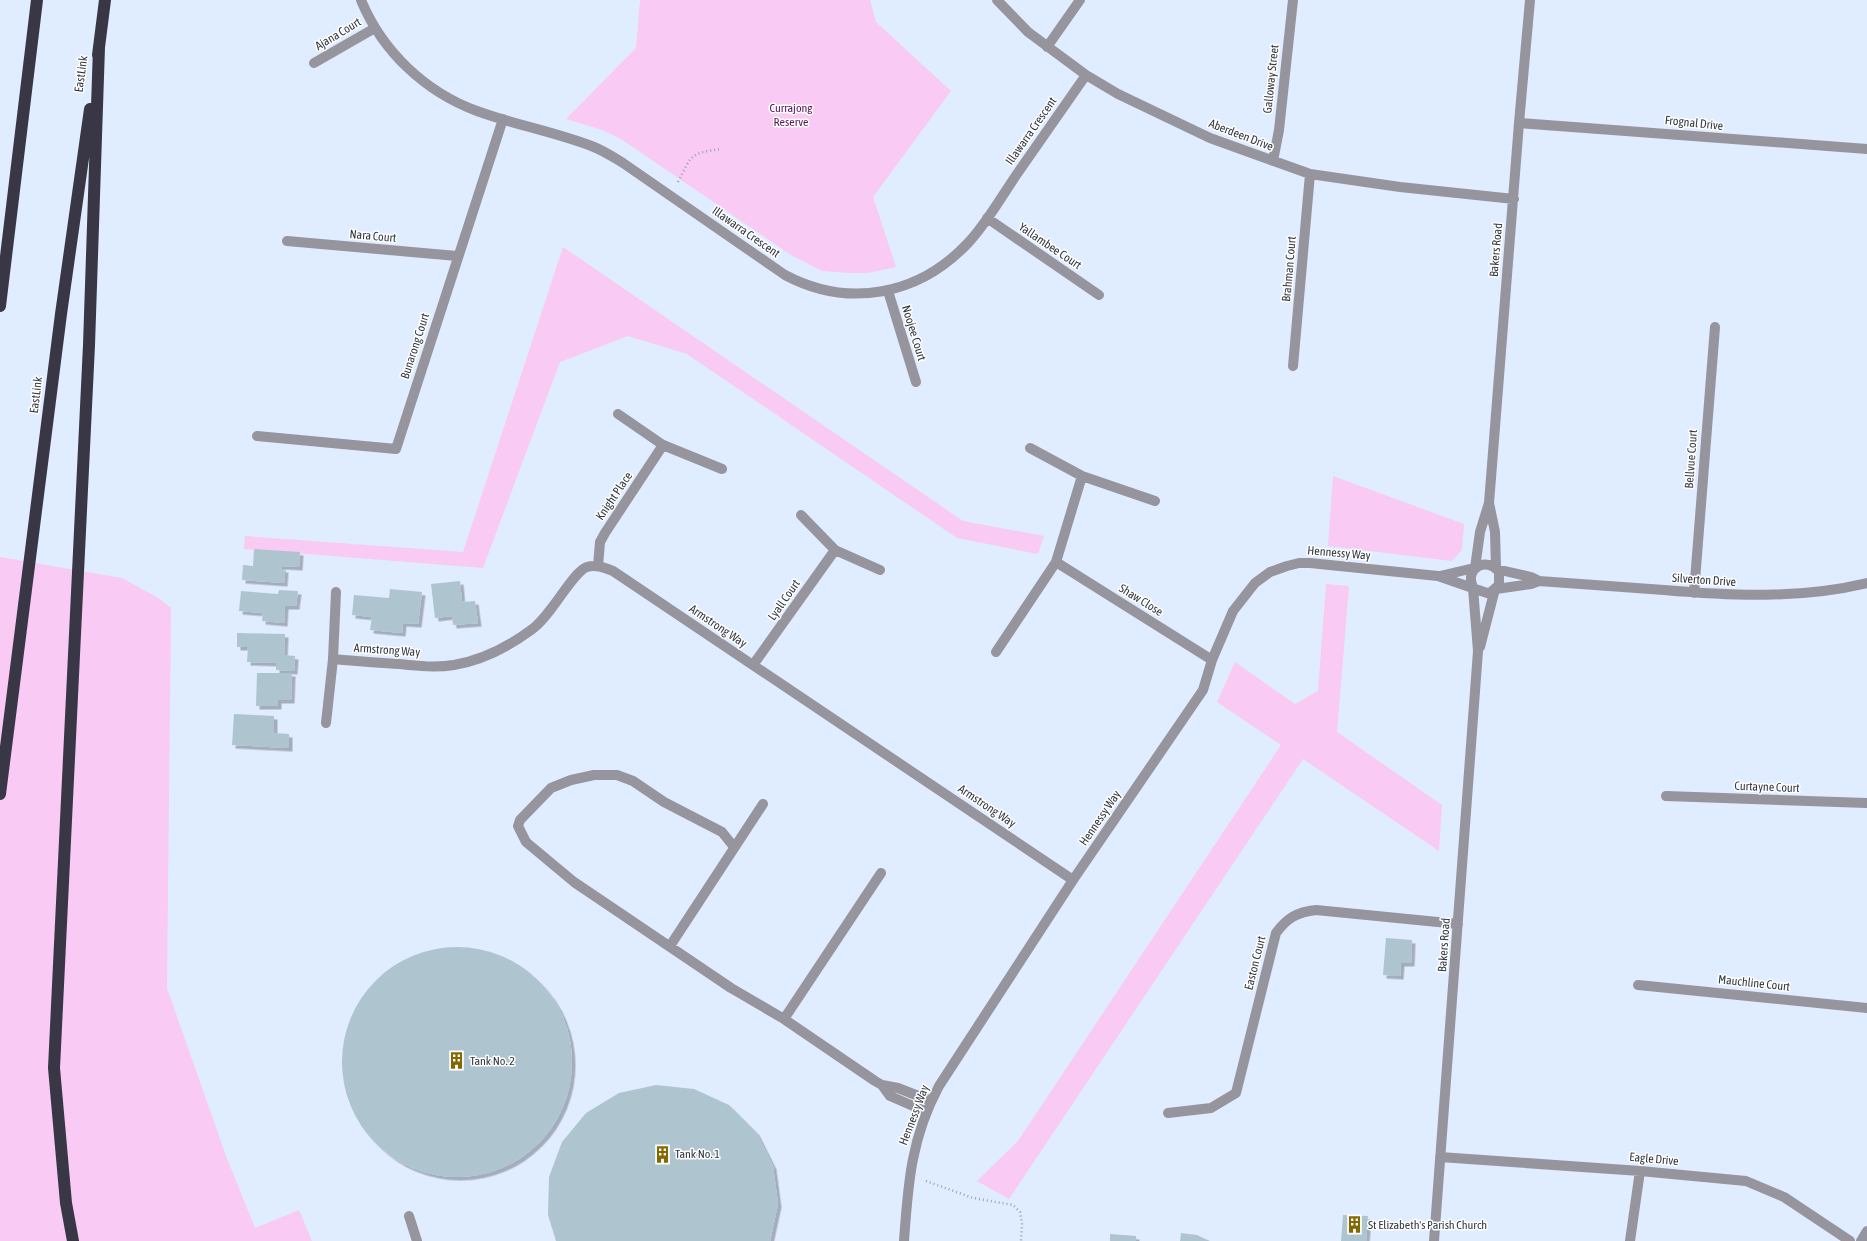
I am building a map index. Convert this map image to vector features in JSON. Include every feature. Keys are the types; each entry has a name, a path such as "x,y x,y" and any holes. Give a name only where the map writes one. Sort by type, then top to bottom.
{"highway":[{"path":"0,306 37,0"},
{"name":"EastLink","path":"0,794 61,314 105,0"},
{"path":"73,1241 66,1203 54,1068 89,345 99,47"},
{"path":"0,246 16,168"}],"street":[{"name":"Illawarra Crescent","path":"361,0 375,28 398,58 434,88 455,102 503,119 594,147 608,154 786,275 800,283 838,292 866,293 888,291 931,274 950,259 968,242 987,218 1086,75"},
{"name":"Aberdeen Drive","path":"997,0 1028,32 1086,75 1118,94 1203,135 1310,174 1400,187 1514,198"},
{"path":"1047,47 1080,0"},
{"name":"Galloway Street","path":"1273,161 1279,130 1293,0"},
{"name":"Bakers Road","path":"1474,568 1480,532 1489,503 1530,0"},
{"name":"Ajana Court","path":"314,64 375,28"},
{"name":"Bunarong Court","path":"257,436 396,449 457,256 503,119"},
{"name":"Frognal Drive","path":"1519,123 1867,149"},
{"name":"Brahman Court","path":"1293,366 1310,174"},
{"name":"Yallambee Court","path":"987,218 1099,295"},
{"name":"Nara Court","path":"287,241 457,256"},
{"name":"Noojee Court","path":"888,291 916,382"},
{"name":"Bellvue Court","path":"1694,593 1715,327"},
{"path":"618,414 663,445 722,469"},
{"name":"Knight Place","path":"598,566 600,542 604,533 663,445"},
{"path":"1030,448 1082,476 1155,500"},
{"path":"996,652 1056,562 1082,476"},
{"name":"Bakers Road","path":"1489,503 1495,532 1496,568"},
{"path":"801,515 835,550 880,570"},
{"name":"Lyall Court","path":"753,665 835,550"},
{"name":"Shaw Close","path":"1056,562 1212,660"},
{"name":"Hennessy Way","path":"904,1241 908,1188 914,1148 931,1101 939,1086 1073,880 1203,690 1212,660 1232,611 1255,583 1270,572 1299,563 1310,563 1438,576 1473,587"},
{"path":"1488,564 1496,568 1499,572 1500,581 1496,589 1487,593 1477,591 1473,587 1470,576 1474,568 1488,564"},
{"name":"Armstrong Way","path":"333,659 430,667 454,665 480,659 505,647 533,629 552,610 578,572 587,566 598,566 613,570 1073,880"},
{"name":"Hennessy Way","path":"1438,576 1474,568"},
{"name":"Silverton Drive","path":"1496,568 1531,577 1539,581 1736,595 1791,594 1822,591 1867,583"},
{"name":"Silverton Drive","path":"1496,589 1531,584 1539,581"},
{"name":"Bakers Road","path":"1434,1241 1478,651 1473,587"},
{"name":"Bakers Road","path":"1478,651 1496,589"},
{"path":"326,723 333,659 336,592"},
{"path":"734,847 722,832 664,802 633,781 617,775 594,775 571,780 552,788 520,820 518,826 526,842 548,862 574,882 731,988 784,1019 882,1085 890,1096 927,1112"},
{"name":"Curtayne Court","path":"1666,796 1867,803"},
{"path":"670,946 763,804"},
{"path":"784,1019 881,873"},
{"name":"Easton Court","path":"1168,1113 1211,1108 1236,1093 1276,933 1285,921 1294,915 1304,911 1316,910 1458,924"},
{"name":"Mauchline Court","path":"1638,985 1867,1008"},
{"path":"882,1085 898,1088 931,1101"},
{"name":"Eagle Drive","path":"1440,1157 1640,1171 1746,1181 1784,1196 1850,1241"},
{"path":"1630,1241 1640,1171"},
{"path":"409,1216 417,1241"},
{"path":"1861,1241 1867,1231"}],"path":[{"path":"678,182 688,161 695,154 722,149"},
{"path":"926,1181 973,1198 1013,1205 1020,1212 1022,1224 1021,1241"}],"green space":[{"name":"Currajong Reserve","path":"640,0 870,0 876,22 951,91 873,197 896,267 868,273 822,271 791,255 621,139 602,130 566,119 636,48"},
{"path":"563,247 963,521 1044,536 1038,554 957,538 687,354 628,336 560,362 483,568 244,549 245,536 463,552"},
{"path":"1333,476 1464,524 1462,550 1452,561 1328,546"},
{"path":"0,557 122,578 160,599 171,608 167,988 226,1156 255,1228 299,1210 312,1241 0,1241"},
{"path":"1326,584 1349,586 1337,732 1442,805 1439,851 1303,759 1009,1199 977,1181 1018,1141 1281,745 1217,702 1235,662 1295,704 1318,691"}],"building":[{"path":"254,549 300,552 299,567 282,566 282,569 285,569 284,583 242,580 243,565 253,566"},
{"path":"460,581 462,602 475,601 478,623 453,625 452,616 435,618 431,584"},
{"path":"390,589 422,592 418,624 403,623 402,633 370,630 372,617 352,615 354,595 389,598"},
{"path":"279,590 298,591 296,606 285,606 284,623 262,621 263,613 239,611 241,591 278,594"},
{"path":"237,633 285,634 284,655 295,656 294,671 276,670 276,663 247,662 248,647 237,647"},
{"path":"257,673 292,673 291,700 278,700 278,706 256,706"},
{"path":"234,714 274,716 274,733 289,734 289,748 232,745"},
{"path":"1386,938 1412,940 1411,963 1401,963 1400,976 1383,975"},
{"name":"Tank No. 2","path":"457,947 490,952 501,956 530,973 546,989 558,1008 567,1029 572,1062 567,1095 563,1106 546,1135 530,1151 511,1163 490,1172 457,1177 424,1172 413,1168 384,1151 368,1135 356,1116 347,1095 342,1062 347,1029 351,1018 368,989 384,973 403,961 424,952"},
{"name":"Tank No. 1","path":"656,1085 694,1089 729,1105 756,1132 773,1166 778,1204 770,1241 556,1241 548,1215 549,1177 562,1142 586,1113 619,1093"},
{"name":"St Elizabeth's Parish Church","path":"1343,1215 1368,1216 1366,1241 1341,1241"},
{"path":"1181,1233 1197,1235 1210,1241 1180,1241"},
{"path":"1110,1234 1136,1236 1136,1241 1110,1241"}],"place":[{"name":"Tank No. 2","path":"457,1061"},
{"name":"Tank No. 1","path":"662,1154"},
{"name":"St Elizabeth's Parish Church","path":"1355,1225"}]}
